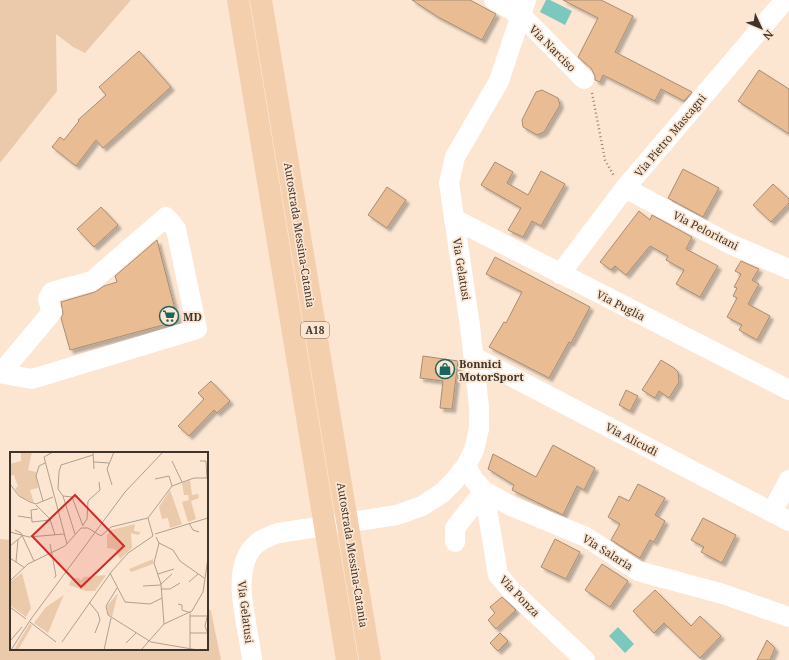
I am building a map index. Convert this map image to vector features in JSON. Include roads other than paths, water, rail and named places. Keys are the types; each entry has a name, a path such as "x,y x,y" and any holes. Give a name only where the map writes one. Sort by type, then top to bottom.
{"highway":[{"name":"Autostrada Messina-Catania","path":"238,0 347,660"},
{"path":"250,0 358,660"},
{"name":"Autostrada Messina-Catania","path":"261,0 370,660"}],"street":[{"name":"Via Narciso","path":"494,0 524,8 584,79"},
{"name":"Via Pietro Mascagni","path":"560,274 625,188 785,0"},
{"name":"Via Gelatusi","path":"252,660 241,587 242,572 246,558 254,546 264,539 278,533 397,515 422,506 442,493 454,481 466,466 474,450 479,429 479,407 474,357 449,183 455,157 499,82 524,8"},
{"name":"Via Peloritani","path":"625,188 730,244 786,262"},
{"path":"166,217 176,229 197,330 32,379 1,373 52,312 48,299 52,292 92,281 166,217"},
{"name":"Via Puglia","path":"454,220 789,390"},
{"name":"Via Alicudi","path":"474,357 781,516"},
{"name":"Via Salaria","path":"466,466 474,480 484,491 511,506 586,537 638,571 723,594 789,617"},
{"path":"781,516 789,480"},
{"path":"450,535 484,491"},
{"name":"Via Ponza","path":"484,491 498,575 512,591 584,660"}],"water":[{"path":"546,0 550,0 572,11 565,25 540,12"},
{"path":"618,627 634,644 625,653 609,636"}],"place":[{"name":"MD","path":"169,316"},
{"name":"Bonnici MotorSport","path":"445,369"}]}
